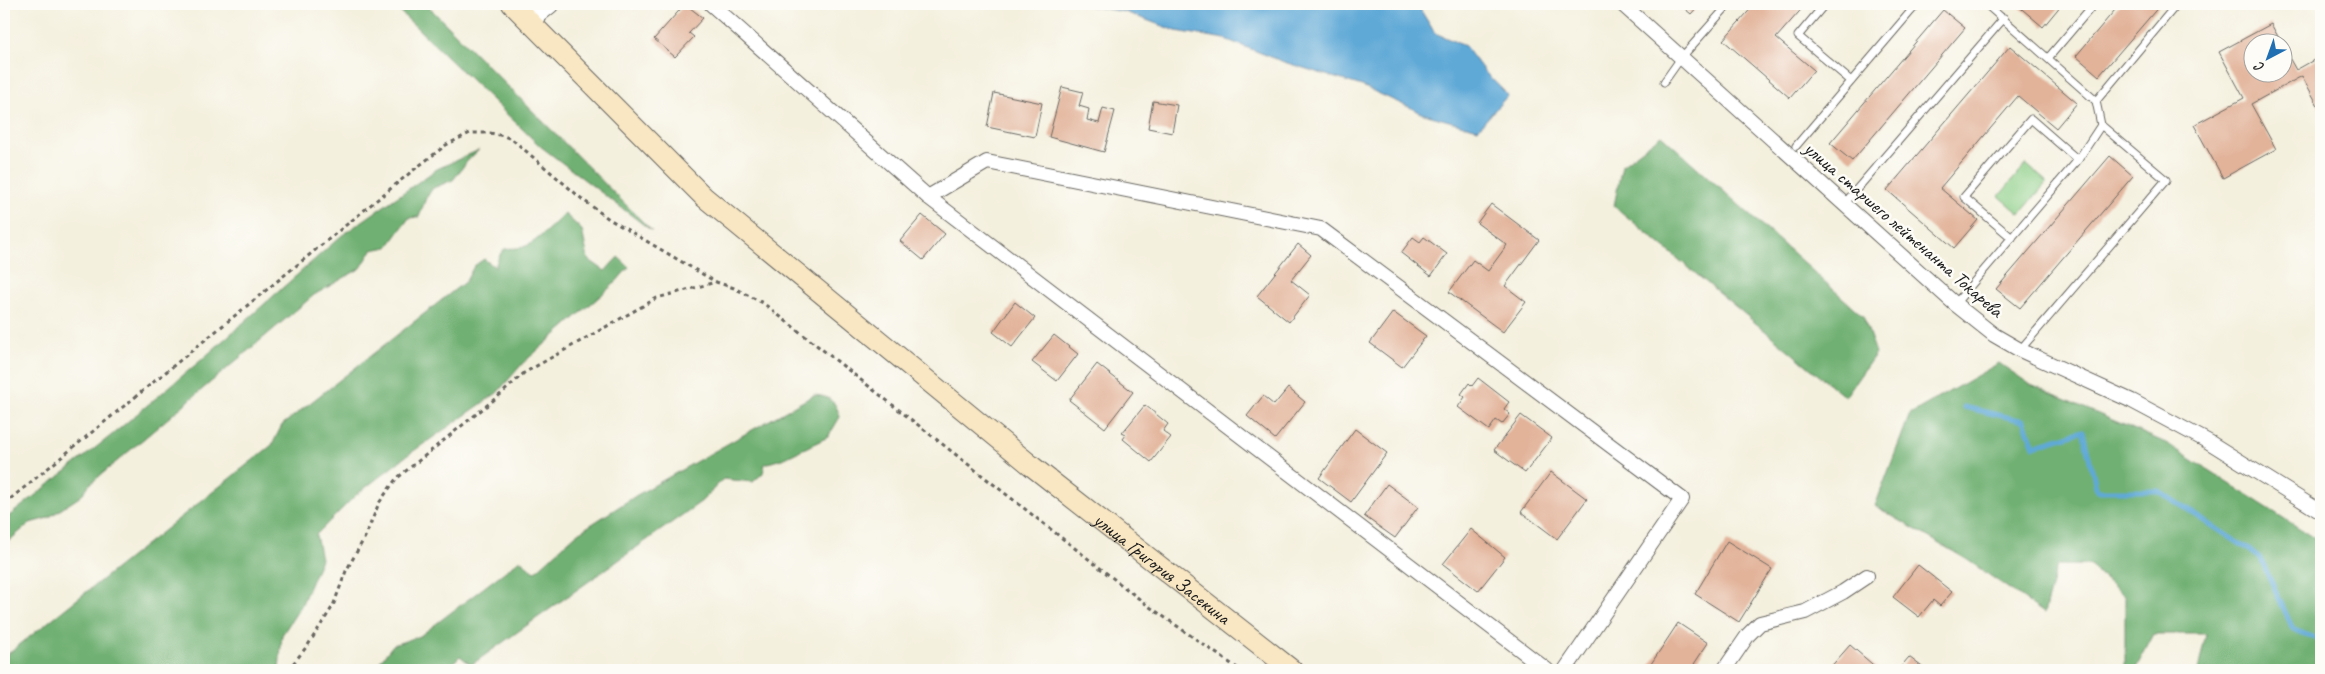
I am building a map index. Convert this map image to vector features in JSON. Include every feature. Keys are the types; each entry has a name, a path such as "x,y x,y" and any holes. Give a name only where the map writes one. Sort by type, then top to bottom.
{"main road":[{"name":"улица Григория Засекина","path":"512,4 704,197 1033,467 1292,670"}],"street":[{"path":"530,21 550,4"},
{"path":"711,4 928,196 1547,670"},
{"name":"улица старшего лейтенанта Токарева","path":"1622,4 1955,304 1994,335 2132,401 2209,442 2321,512"},
{"path":"928,196 987,162 1321,229 1682,499 1566,670"},
{"path":"1724,670 1748,635 1760,623 1805,612 1843,592 1867,576"}],"lane":[{"path":"1664,82 1681,58 1729,4"},
{"path":"1825,4 1798,36 1851,81"},
{"path":"1904,4 1912,10"},
{"path":"1796,146 1917,4"},
{"path":"1986,4 2049,57 2096,101 2101,125 2166,180 2021,349 2011,338"},
{"path":"2049,57 2094,4"},
{"path":"2096,101 2177,4"},
{"path":"1844,204 2004,18"},
{"path":"2012,238 1964,197 2031,119 2078,160"},
{"path":"1955,304 2078,160 2101,125"}],"path":[{"path":"4,504 446,144 470,133 490,133 513,140 582,199 609,219 716,282 734,288 762,303 1147,605 1240,670"},
{"path":"288,670 308,646 333,606 346,571 365,537 379,503 396,479 502,394 524,372 657,298 716,282"}],"green space":[{"path":"392,4 426,4 652,231 540,146"},
{"path":"1661,135 1863,316 1876,353 1845,397 1614,206 1622,165"},
{"path":"479,150 469,159 453,180 433,188 426,198 419,217 409,218 388,247 372,250 361,268 314,295 89,485 81,496 48,518 30,523 4,545 4,520 113,434 200,361 341,236 437,169"},
{"path":"2026,164 2047,182 2020,214 1999,196"},
{"path":"565,214 582,230 588,259 605,271 618,257 629,267 614,284 523,363 497,393 405,457 356,495 316,535 321,559 301,606 282,635 279,670 4,670 4,657 272,445 282,425 466,281 474,266 484,259 495,267 498,258 504,250 530,244"},
{"path":"1999,363 2031,385 2166,443 2321,542 2321,670 2198,670 2206,634 2154,634 2135,670 2125,670 2125,596 2089,565 2057,565 2044,613 1966,559 1875,506 1910,414"},
{"path":"814,395 832,400 840,417 828,437 785,458 765,464 763,473 753,482 723,479 702,501 471,665 460,656 446,670 373,670 393,645 420,636 520,560 535,572 575,535 637,495"}],"water":[{"path":"1078,4 1403,4 1420,9 1435,33 1465,46 1484,71 1508,95 1478,129 1424,114 1362,86 1284,62 1225,39 1176,31 1125,12"}],"building":[{"path":"685,4 703,18 689,33 694,37 675,57 654,39"},
{"path":"1679,4 1700,4 1691,14"},
{"path":"1755,4 1806,4 1776,38 1814,70 1790,98 1723,40"},
{"path":"2016,4 2062,4 2043,27"},
{"path":"2120,4 2161,4 2099,76 2076,56"},
{"path":"1943,10 1965,28 1852,161 1830,143"},
{"path":"2271,24 2275,32 2256,32"},
{"path":"2242,40 2242,82 2291,82 2251,104 2276,149 2223,178 2194,125 2244,98 2219,52"},
{"path":"2010,46 2077,103 2056,128 2018,96 1940,188 1978,220 1954,248 1887,190"},
{"path":"2321,56 2321,111 2302,76 2292,81 2292,63 2296,70"},
{"path":"1062,87 1083,92 1079,106 1089,109 1087,120 1099,123 1103,108 1115,111 1104,152 1049,137"},
{"path":"994,93 1042,103 1035,137 987,127"},
{"path":"1153,101 1177,105 1172,133 1148,128"},
{"path":"2110,156 2133,176 2020,308 1996,289"},
{"path":"1491,204 1539,240 1505,286 1526,302 1503,332 1449,292 1473,260 1488,271 1507,245 1477,223"},
{"path":"922,215 945,234 923,260 900,241"},
{"path":"1413,237 1420,242 1424,237 1447,254 1431,276 1401,253"},
{"path":"1298,244 1311,255 1291,280 1310,295 1289,322 1257,296"},
{"path":"1015,302 1035,318 1012,347 993,332"},
{"path":"1393,312 1426,336 1402,367 1370,343"},
{"path":"1054,335 1078,354 1057,381 1032,362"},
{"path":"1097,364 1133,392 1105,428 1069,400"},
{"path":"1478,378 1509,402 1504,409 1510,414 1502,424 1496,420 1489,430 1458,407 1465,397 1461,394 1469,383 1472,386"},
{"path":"1288,388 1305,402 1275,439 1247,416 1263,396 1274,405"},
{"path":"1145,405 1168,424 1163,431 1171,437 1151,462 1123,439 1126,435 1122,433"},
{"path":"1521,415 1552,438 1525,473 1494,450"},
{"path":"1355,429 1387,453 1351,502 1319,478"},
{"path":"1551,472 1587,499 1557,539 1521,512"},
{"path":"1387,484 1418,507 1395,538 1364,516"},
{"path":"1471,529 1505,557 1478,591 1443,564"},
{"path":"1727,541 1772,569 1739,622 1695,594"},
{"path":"1918,565 1952,592 1940,606 1933,600 1919,617 1893,597"},
{"path":"1678,623 1708,643 1694,664 1703,670 1647,670"},
{"path":"1850,645 1879,670 1828,670"},
{"path":"1909,657 1926,670 1898,670"}],"waterway":[{"path":"1964,407 2024,421 2034,446 2083,431 2097,491 2159,491 2260,557 2293,629 2321,641"}]}
